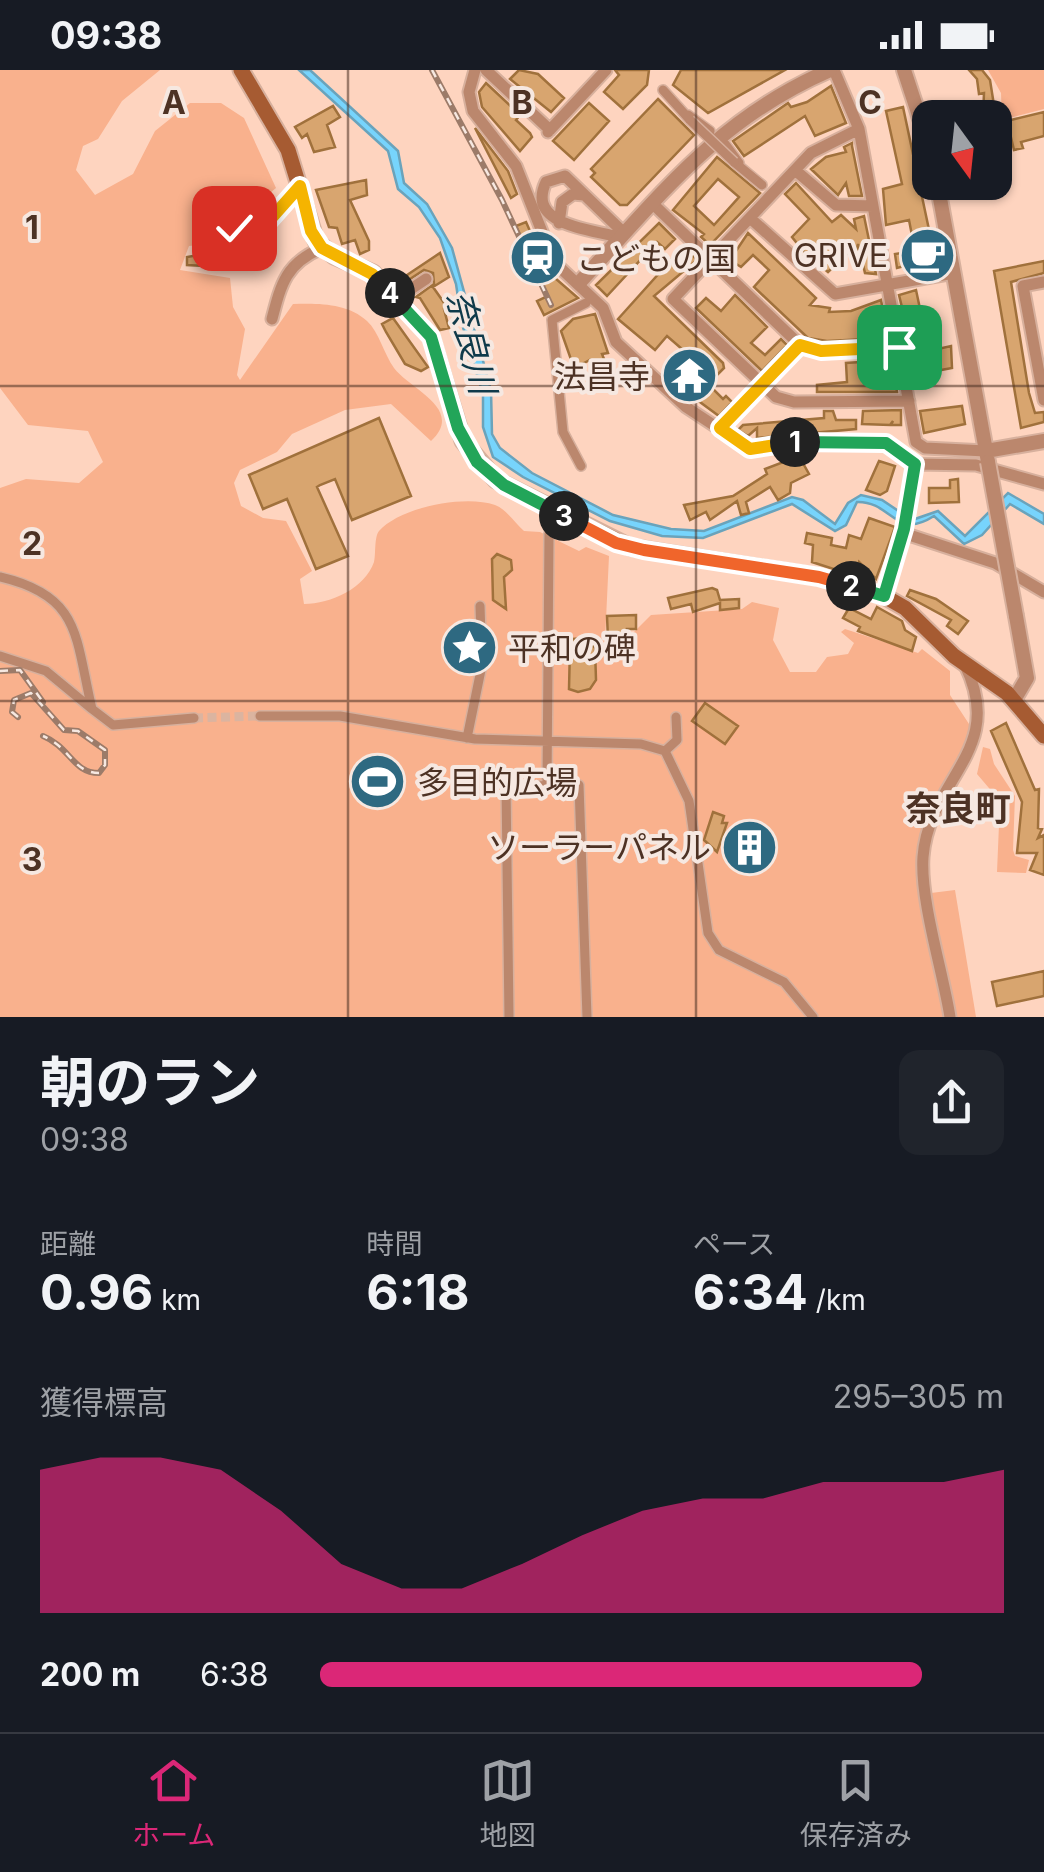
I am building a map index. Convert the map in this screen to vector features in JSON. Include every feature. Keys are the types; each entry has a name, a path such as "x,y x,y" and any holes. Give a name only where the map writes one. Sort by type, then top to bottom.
{"main road":[{"path":"241,70 288,150 311,231 322,248 372,274 435,345 454,416 470,452 504,485 630,547 819,577 884,596 924,623 963,661 1014,700 1044,736"}],"street":[{"path":"475,70 469,92 473,111 516,166 554,262 610,320 616,342 686,407 750,449 804,440 886,443 915,464 976,465 1044,484"},
{"path":"486,70 548,132 606,70"},
{"path":"578,284 744,115 832,70 859,129 916,442 925,448 987,457 1044,440"},
{"path":"904,70 914,100"},
{"path":"663,90 762,185"},
{"path":"859,129 822,145 673,299 761,386 786,401 909,402"},
{"path":"795,170 836,204 873,206"},
{"path":"565,176 623,236 560,222 548,212 542,197 546,182 565,176"},
{"path":"218,250 221,233 268,222 300,186"},
{"path":"560,222 562,202 574,194 584,195"},
{"path":"940,200 1028,678 1014,700"},
{"path":"653,204 800,345 821,351 899,347"},
{"path":"750,218 835,294 954,273"},
{"path":"272,318 280,287 299,258 322,248"},
{"path":"396,299 426,279"},
{"path":"1044,282 1022,286 1038,342 1044,400"},
{"path":"581,466 563,432 552,320 590,301"},
{"path":"720,428 800,345"},
{"path":"884,596 904,531 915,464"},
{"path":"904,531 995,563 1044,592"},
{"path":"547,784 548,534"},
{"path":"0,577 42,590 61,605 74,625 92,709"},
{"path":"467,738 482,665 480,606"},
{"path":"0,656 46,671 113,724 194,718"},
{"path":"950,1017 922,862 934,813 973,745 980,723 977,695 963,661"},
{"path":"260,716 340,716 467,738 641,744 664,751 689,801 708,932 719,950 784,982 813,1017"},
{"path":"664,751 677,740 676,717"},
{"path":"509,1017 506,786 547,784 579,785 587,1017"}],"shaded area":[{"path":"0,70 160,70 122,101 98,139 83,146 76,170 95,195 133,174 155,131 190,103 221,103 244,118 276,188 208,244 189,246 180,270 230,278 233,307 245,329 237,375 240,380 293,304 332,305 367,321 394,368 439,410 440,430 431,441 391,404 345,410 292,434 277,452 240,470 234,483 241,506 263,518 286,521 312,571 300,579 304,604 336,598 363,580 374,562 377,534 388,523 433,505 482,502 499,507 524,531 540,532 579,551 586,547 609,556 604,662 651,615 742,609 752,602 779,608 773,640 790,672 816,672 827,657 848,654 854,643 841,632 845,629 918,653 922,649 950,671 950,695 969,724 969,745 935,806 923,894 955,890 976,1017 0,1017 0,488 26,479 79,483 103,462 88,431 28,425 0,388"},
{"path":"988,70 1044,70 1044,109 1012,117 1012,100 1001,100"},
{"path":"983,747 990,749 994,764 1015,796 1013,850 1015,856 1029,860 1026,873 997,872 1000,801 977,774"}],"water":[{"name":"奈良川","path":"299,70 310,70 398,151 404,183 427,204 452,248 491,390 492,434 500,448 532,473 613,515 671,529 704,531 792,497 803,500 835,524 848,503 861,495 882,500 912,520 938,511 965,536 1008,493 1044,514 1044,524 1010,504 982,535 964,544 934,516 910,524 869,503 857,502 846,525 835,531 792,504 703,538 662,536 610,521 523,477 493,457 483,427 483,395 462,324 456,284 440,238 419,207 398,189 388,151"}],"building":[{"path":"519,70 538,74 564,98 551,112 510,79"},
{"path":"615,70 649,70 647,85 623,109 604,92 619,75"},
{"path":"681,70 785,70 708,113 673,85"},
{"path":"969,70 982,70 990,80 993,100 984,100 984,93 979,94 977,79"},
{"path":"486,83 520,115 516,120 532,137 520,151 482,107 479,92"},
{"path":"831,86 846,123 815,136 805,116 744,156 733,141 788,103 791,107 807,102"},
{"path":"658,99 694,135 627,205 620,205 591,177 595,173 591,169"},
{"path":"589,103 609,121 574,160 553,141"},
{"path":"333,106 340,117 327,125 335,147 314,152 307,134 302,138 295,127"},
{"path":"903,107 912,149 912,200 923,200 935,258 897,268 895,254 915,251 909,220 886,225 883,189 902,184 886,111"},
{"path":"1044,112 1044,136 1021,142 1023,148 1014,150 1012,120"},
{"path":"475,128 508,171 517,194 511,198"},
{"path":"852,143 862,196 849,196 846,183 838,195 811,169 826,157 846,152 844,147"},
{"path":"717,157 760,193 710,245 701,237 704,234 673,210","holes":["718,179 739,197 714,225 694,206"]},
{"path":"366,180 367,195 350,200 369,241 369,250 360,254 355,240 342,244 337,228 329,227 316,190"},
{"path":"796,183 832,222 841,215 856,229 854,219 864,216 876,274 865,273 858,244 854,261 851,250 828,272 804,252 792,237 809,219 785,194"},
{"path":"526,222 548,272 578,298 544,315 537,301 548,296 516,226"},
{"path":"659,223 675,239 665,249 657,242 607,296 596,285"},
{"path":"748,233 816,298 810,305 830,308 829,312 851,311 881,300 888,338 808,338 754,287 769,270 753,255 741,267 730,260"},
{"path":"687,250 697,260 654,296 723,363 724,368 708,384 732,402 719,416 670,380 690,356 667,336 655,350 618,319 672,259 676,262"},
{"path":"440,253 449,277 433,287 447,307 444,309 449,328 440,330 416,297 434,284 433,273 424,270 404,283 401,279"},
{"path":"242,256 241,268 187,265 187,257 217,259"},
{"path":"1044,261 1044,273 1011,282 1029,393 1035,413 1044,412 1044,422 1021,428 994,271"},
{"path":"916,290 929,351 951,346 952,368 941,370 935,357 915,360 899,295"},
{"path":"735,295 767,327 751,343 765,355 781,339 787,345 762,371 696,308 706,298 721,311"},
{"path":"595,314 608,353 602,354 608,369 596,374 590,360 574,368 561,331 573,319"},
{"path":"393,318 428,367 421,371 405,364 382,324"},
{"path":"892,360 897,392 817,392 817,385 847,382 846,363"},
{"path":"962,406 965,424 924,433 920,411"},
{"path":"901,410 901,425 891,425 893,421 890,425 862,424 863,411"},
{"path":"824,411 833,411 836,420 856,420 856,429 757,438 757,428 748,436 738,430 743,425 824,418"},
{"path":"379,418 411,496 352,520 335,479 317,487 348,556 316,569 287,499 263,509 249,475"},
{"path":"799,456 809,474 791,483 790,493 778,500 770,487 746,502 749,513 741,515 737,501 710,520 706,512 690,520 684,505 733,496 767,474 765,469"},
{"path":"879,461 895,466 887,491 880,495 866,490"},
{"path":"958,479 959,502 929,503 929,488 950,488 950,480"},
{"path":"869,518 895,527 876,579 859,562 855,576 812,562 813,545 805,543 807,533 832,538 831,545 846,548 849,535 861,539"},
{"path":"497,554 511,560 512,570 504,577 506,609 493,600 492,559"},
{"path":"717,590 720,600 739,599 739,608 720,610 720,603 693,612 691,604 671,609 668,598"},
{"path":"910,590 936,599 968,621 958,634 947,626 951,620 907,596"},
{"path":"877,607 902,621 905,630 916,637 912,651 858,631 860,627 843,618 849,608 871,619"},
{"path":"636,615 636,629 627,629 627,639 608,639 607,616"},
{"path":"585,638 595,648 596,680 590,689 578,692 569,689 570,647 573,639"},
{"path":"705,703 738,726 725,744 692,721"},
{"path":"1006,723 1035,790 1039,789 1038,828 1042,829 1038,838 1044,835 1044,875 1030,870 1037,853 1017,853 1022,802 991,731"},
{"path":"713,812 724,816 722,823 727,823 717,852 704,840"},
{"path":"1044,971 1044,996 997,1006 992,982"}],"tunnel":[{"path":"194,718 260,716"}],"railway":[{"path":"432,70 502,200 551,305"},
{"path":"0,671 20,670 43,702"},
{"path":"18,717 12,712 14,700 31,693 64,730 78,731 105,750 105,765 99,773 83,769 43,736"}],"place":[{"name":"GRIVE","path":"927,255"},
{"name":"こどもの国","path":"537,258"},
{"name":"法昌寺","path":"689,376"},
{"name":"平和の碑","path":"469,648"},
{"name":"多目的広場","path":"378,782"},
{"name":"ソーラーパネル","path":"750,847"}],"district":[{"name":"奈良町","path":"958,808"}],"route":[{"path":"234,228 268,222 300,186 311,231 322,248 372,274 431,337 463,441 477,462 511,489 616,543 819,577 884,596 904,529 915,464 886,443 804,440 750,449 720,428 800,345 821,351 899,347"}]}
